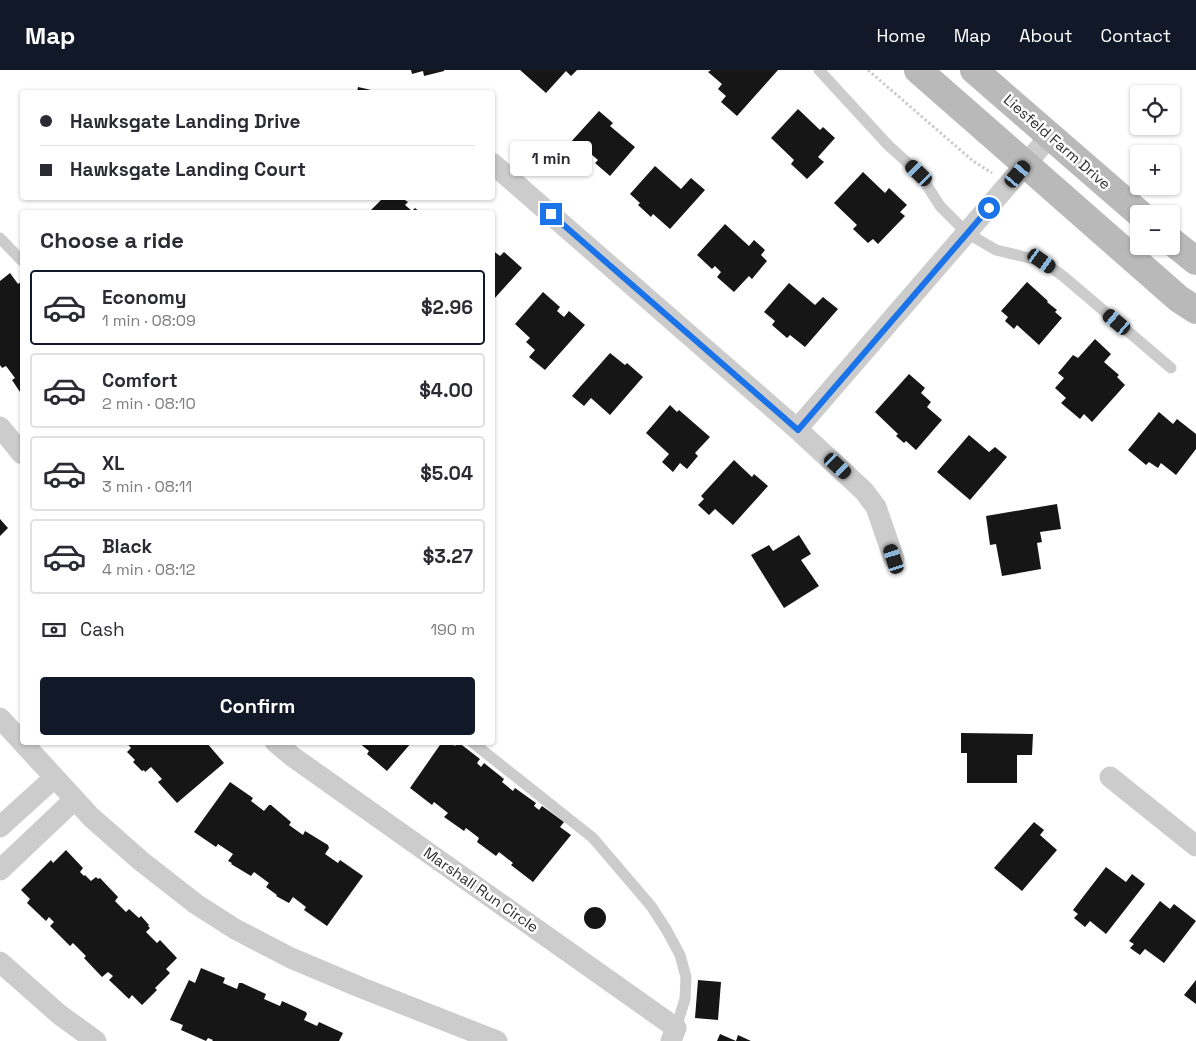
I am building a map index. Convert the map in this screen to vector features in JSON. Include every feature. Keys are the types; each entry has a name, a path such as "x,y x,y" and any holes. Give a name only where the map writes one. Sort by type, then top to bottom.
{"street":[{"path":"918,70 1179,299 1196,310"},
{"name":"Liesfeld Farm Drive","path":"974,70 1130,205"},
{"path":"798,430 1050,136"},
{"path":"495,166 798,430 864,491 876,507 894,559"},
{"path":"1180,248 1196,261"},
{"path":"0,427 20,452"},
{"path":"0,718 20,740"},
{"path":"24,745 74,800 141,862 196,904 235,929 333,976 497,1041"},
{"name":"Marshall Run Circle","path":"279,745 674,1035"},
{"path":"1110,777 1196,846"},
{"path":"34,838 6,821 54,778"},
{"path":"0,870 74,800"},
{"path":"0,962 60,1015 96,1041"}],"lane":[{"path":"819,70 888,145 919,173 940,206 967,233 996,250 1042,261 1063,276 1171,368"},
{"path":"0,238 20,260"},
{"path":"476,745 593,838 651,906 680,955 686,977 684,999 674,1035"}],"building":[{"path":"411,70 444,71 424,76 423,71 412,74"},
{"path":"520,70 577,70 571,76 566,71 546,93"},
{"path":"711,70 778,70 737,116 721,102 726,96 718,89 722,84 708,72"},
{"path":"358,87 371,90 357,90"},
{"path":"798,109 820,130 823,127 835,138 818,157 824,162 807,179 791,164 794,160 771,138"},
{"path":"599,111 613,123 610,126 635,147 610,176 595,163 598,160 591,154 587,159 569,144"},
{"path":"655,166 681,189 691,178 705,190 670,229 653,214 651,217 638,205 640,203 630,194"},
{"path":"863,172 885,193 889,188 907,205 900,212 905,216 878,244 873,239 868,243 853,229 857,225 834,203"},
{"path":"381,200 405,200 408,202 405,205 411,210 371,210"},
{"path":"725,224 749,246 754,240 765,250 761,255 767,261 752,279 749,276 734,292 717,277 721,272 715,266 712,269 697,255"},
{"path":"495,252 500,256 504,252 522,268 495,298"},
{"path":"10,273 18,284 20,282 20,392 12,380 15,378 6,366 2,368 0,365 0,281"},
{"path":"1027,282 1057,310 1055,312 1062,318 1039,345 1017,325 1014,329 1005,321 1008,317 1001,311"},
{"path":"789,283 815,305 823,297 838,309 805,347 790,335 787,338 772,325 775,321 764,312"},
{"path":"543,292 560,307 557,311 564,317 569,311 585,325 545,370 529,357 535,350 526,342 530,338 515,324"},
{"path":"1095,339 1111,354 1104,362 1119,375 1117,377 1125,385 1092,422 1084,414 1080,419 1061,403 1066,398 1055,388 1064,378 1058,373 1073,355 1078,358"},
{"path":"610,353 625,365 627,363 643,377 610,415 591,398 584,406 572,396"},
{"path":"909,374 925,388 921,393 931,402 927,407 942,420 916,450 906,441 904,443 896,436 898,434 875,412"},
{"path":"670,405 677,412 679,410 710,437 695,453 698,456 687,469 680,463 673,472 662,462 669,454 646,433"},
{"path":"1159,412 1173,424 1177,419 1196,434 1196,449 1176,475 1161,463 1158,468 1149,462 1146,465 1128,450"},
{"path":"969,435 989,452 995,447 1007,457 970,500 937,472"},
{"path":"734,460 752,477 754,474 768,486 733,525 715,509 709,515 698,505 704,499 701,496"},
{"path":"1057,504 1061,529 1040,532 1042,542 1037,543 1041,569 1002,576 996,544 990,545 986,516"},
{"path":"0,519 8,528 0,536"},
{"path":"799,535 811,554 801,560 819,586 784,608 751,555 769,545 773,551"},
{"path":"961,733 1033,734 1032,755 1017,755 1017,783 967,783 967,753 961,753"},
{"path":"128,745 209,745 224,763 177,803 158,782 162,779 151,767 145,772 133,762 135,760 127,752 131,748"},
{"path":"362,745 409,745 387,771 367,754 369,751"},
{"path":"440,745 462,745 480,759 477,763 481,767 484,763 504,779 502,782 513,791 515,788 536,803 534,806 539,810 542,806 564,822 560,827 571,835 533,882 511,865 513,863 499,852 496,856 477,842 479,838 466,828 464,831 444,817 448,813 434,802 432,805 410,788"},
{"path":"230,782 253,798 251,801 264,811 271,805 291,822 289,825 303,835 305,831 328,845 329,848 325,854 338,863 340,860 363,876 327,926 304,910 306,907 293,897 289,903 276,896 266,887 269,883 254,872 251,876 231,864 228,861 233,854 218,844 216,847 194,832"},
{"path":"1034,822 1044,830 1040,835 1057,850 1022,891 994,868"},
{"path":"66,850 83,868 80,872 84,876 91,881 96,877 100,878 118,897 115,901 126,912 129,909 139,918 141,916 150,928 146,932 157,943 160,940 177,958 166,969 170,973 142,1005 132,995 129,999 109,980 113,976 108,972 102,977 73,943 70,946 50,926 54,922 49,917 46,921 27,903 30,899 21,890 51,860 53,863"},
{"path":"1106,867 1126,882 1132,874 1145,884 1106,934 1090,921 1085,927 1074,918 1078,914 1073,910"},
{"path":"1160,901 1170,909 1174,904 1196,921 1164,963 1145,949 1140,955 1130,948 1134,944 1129,941"},
{"path":"595,907 605,914 606,918 599,928 595,929 585,922 584,918 591,908"},
{"path":"201,968 225,978 223,983 237,989 239,983 242,983 266,994 264,999 280,1006 282,1001 306,1012 304,1020 317,1026 319,1022 343,1033 339,1041 212,1041 208,1038 206,1041 181,1030 183,1025 170,1020 189,980 195,983"},
{"path":"698,980 721,982 718,1020 695,1018"},
{"path":"1196,980 1196,1004 1184,995"},
{"path":"720,1034 736,1041 717,1041"},
{"path":"738,1035 751,1041 736,1041"}],"route":[{"path":"551,214 798,430 989,208"}]}
